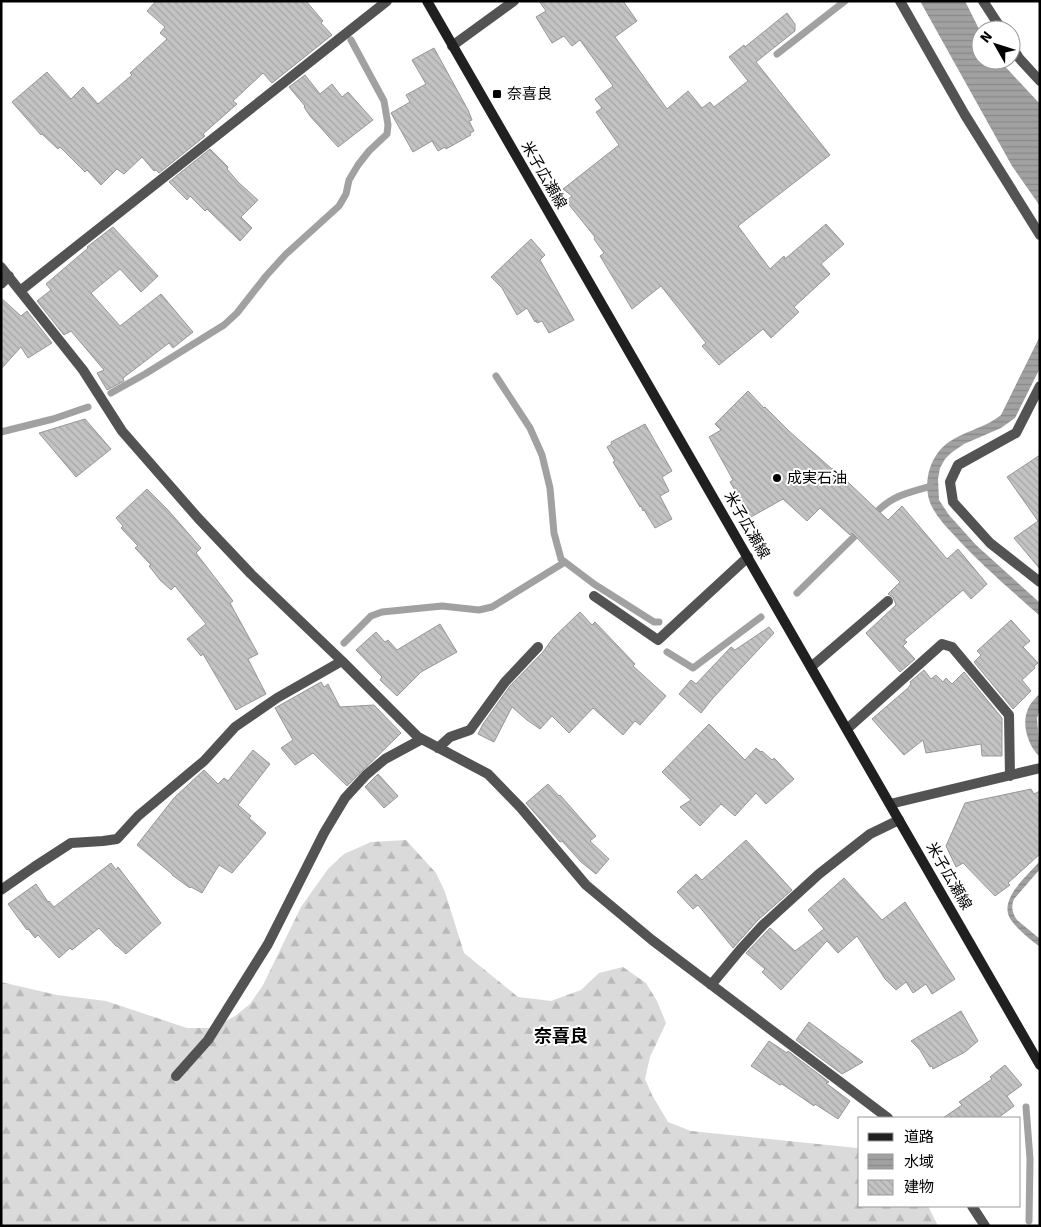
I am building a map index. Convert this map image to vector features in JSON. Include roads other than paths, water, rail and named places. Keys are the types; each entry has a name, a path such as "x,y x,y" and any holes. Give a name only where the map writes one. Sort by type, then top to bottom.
{"main road":[{"name":"米子広瀬線","path":"427,1 1040,1065"}],"street":[{"path":"20,291 387,1"},
{"path":"452,46 514,1"},
{"path":"900,1 965,115 1040,236"},
{"path":"983,1 995,20"},
{"path":"1021,60 1040,81"},
{"path":"1,267 83,370 122,431 179,496 251,574 418,737 488,774 521,808 586,885 652,940 887,1117"},
{"path":"1,284 9,276"},
{"path":"1040,386 1016,433 958,466 950,482 954,502 990,543 1040,582"},
{"path":"594,596 658,640 748,557"},
{"path":"811,667 888,601"},
{"path":"847,729 942,644 952,647 1009,715 1010,776"},
{"path":"438,748 450,737 470,730 505,682 538,647"},
{"path":"1,890 34,866 71,843 117,839 138,816 204,761 235,727 276,698 342,661"},
{"path":"176,1076 208,1040 268,944 324,832 345,798 366,775 385,759 422,739"},
{"path":"890,804 1040,768"},
{"path":"711,985 763,925 820,874 870,834 899,820"},
{"path":"973,1207 985,1226"}],"water":[{"path":"920,1 965,1 974,20 971,20 971,70 1008,70 1040,104 1040,206 1012,166"},
{"path":"1040,336 1040,368 1015,418 1001,428 964,444 951,453 940,468 938,479 939,500 949,515 976,545 1040,603 1040,616 985,567 944,525 931,505 927,486 931,466 943,447 959,436 985,425 1001,415"},
{"path":"1040,693 1040,709 1037,718 1040,757 1029,741 1025,721 1029,707"},
{"path":"1040,861 1040,869 1014,899 1012,907 1017,920 1040,939 1040,947 1011,920 1008,904 1016,888"}],"waterway":[{"path":"777,54 845,1"},
{"path":"111,393 224,325 237,313 286,254 339,206 346,194 349,180 358,165 369,151 387,134 388,125 384,101 351,40"},
{"path":"496,376 530,428 542,455 550,488 554,533 561,559 594,584 654,622 659,622"},
{"path":"1,432 53,419 88,407"},
{"path":"873,516 893,499 931,486"},
{"path":"797,593 861,530"},
{"path":"344,643 371,616 382,612 442,606 479,610 492,607 565,562"},
{"path":"667,652 693,668 761,617"},
{"path":"1026,1107 1030,1159 1029,1221"}],"place":[{"name":"奈喜良","path":"497,94"},
{"name":"成実石油","path":"777,478"}],"district":[{"name":"奈喜良","path":"561,1036"}]}
